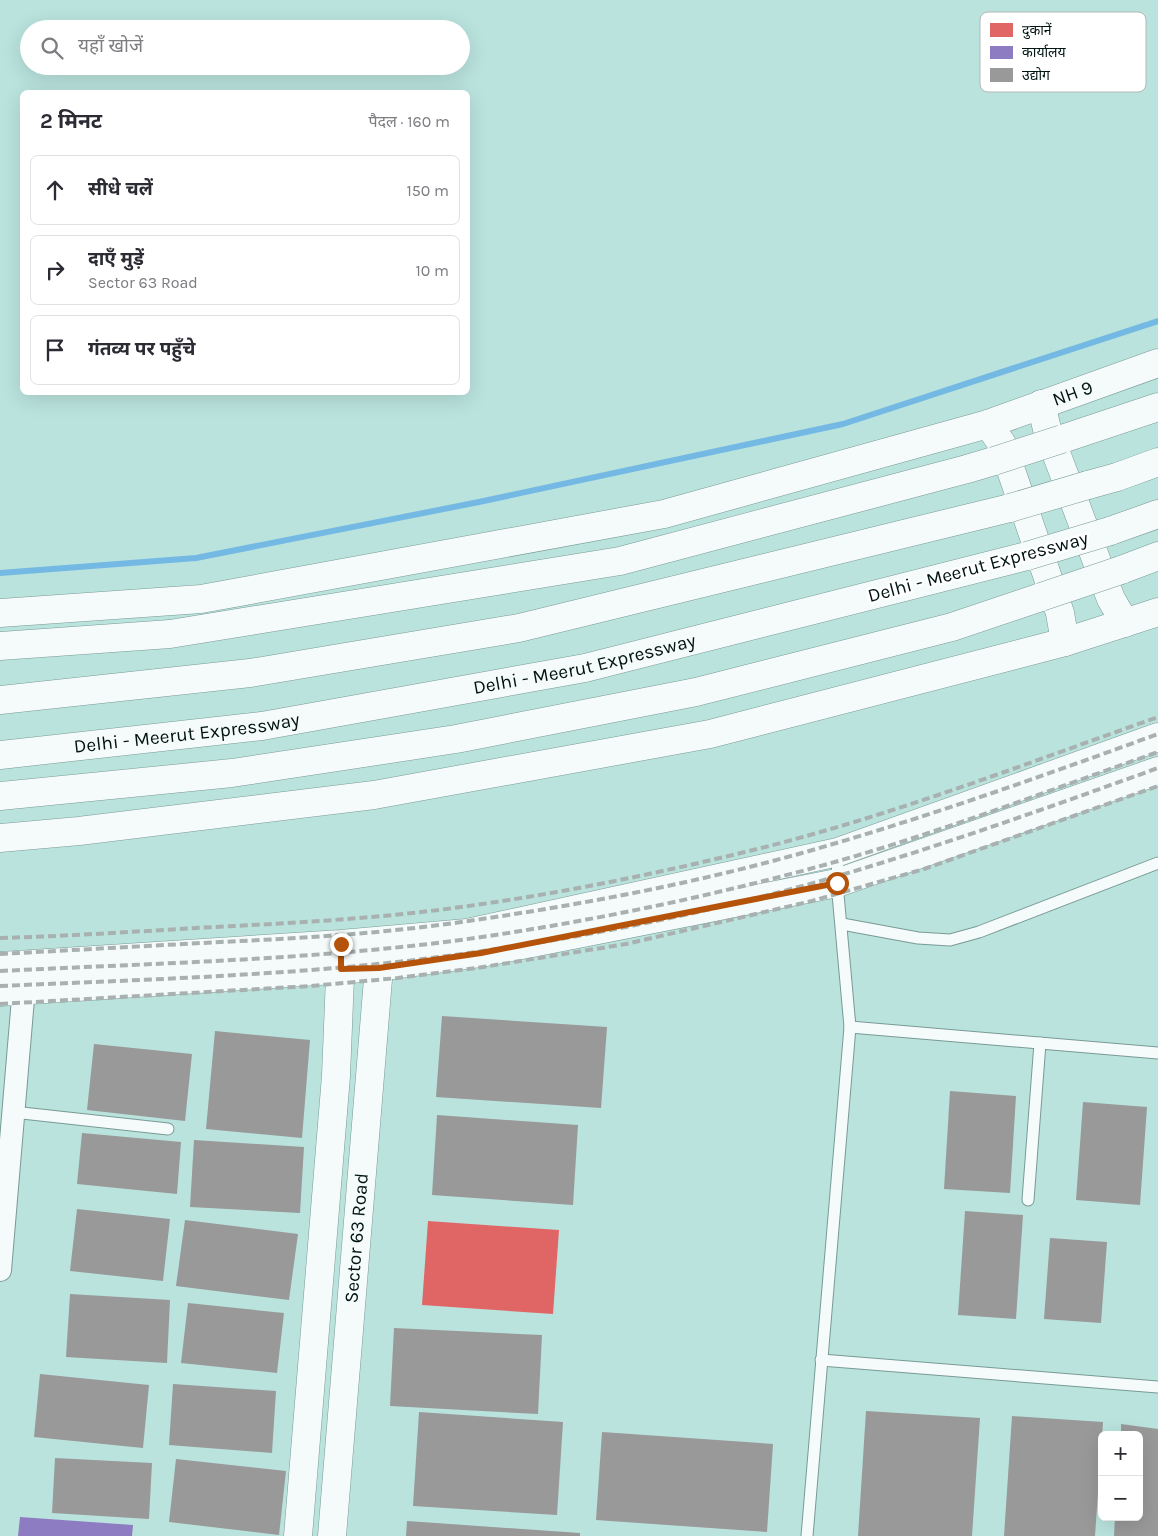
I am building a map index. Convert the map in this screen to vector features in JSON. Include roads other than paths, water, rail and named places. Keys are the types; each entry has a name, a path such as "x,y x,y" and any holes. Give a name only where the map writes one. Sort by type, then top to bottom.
{"main road":[{"name":"NH 9","path":"0,613 201,600 664,514 988,424 1158,363"},
{"path":"1041,404 1047,429 1111,599 1125,623"},
{"path":"0,646 170,634 620,561 957,472 1158,407"},
{"path":"988,424 1002,444 1060,613 1065,642"},
{"path":"0,700 250,673 519,628 1010,508 1117,477 1158,462"},
{"name":"Delhi - Meerut Expressway","path":"0,755 262,726 585,668 1026,556 1158,514"},
{"path":"0,796 232,773 466,737 696,692 952,627 1158,556"},
{"path":"0,838 79,832 374,794 701,735 1065,642 1158,612"},
{"path":"12,978 341,956 378,940 467,933 838,852 1158,737"},
{"path":"341,956 379,968 481,953 837,883 1158,771"},
{"name":"Sector 63 Road","path":"332,1536 379,968 378,940"},
{"name":"Sector 63 Road","path":"298,1536 336,1076 341,956"},
{"path":"336,1076 370,1078"}],"street":[{"path":"0,1270 13,1112 12,978"}],"lane":[{"path":"807,1536 850,1027 837,883 838,852"},
{"path":"842,924 918,938 950,940 979,932 1158,863"},
{"path":"850,1027 1158,1053"},
{"path":"1028,1200 1040,1043"},
{"path":"13,1112 168,1129"},
{"path":"822,1360 1158,1387"}],"waterway":[{"path":"0,573 196,558 479,502 843,424 1158,321"}],"railway":[{"path":"0,938 272,924 388,915 484,904 596,885 745,852 850,823 953,790 1158,717"},
{"path":"0,954 380,932 443,925 599,900 721,874 847,840 981,797 1158,734"},
{"path":"0,971 238,960 357,951 475,938 568,923 706,895 842,860 961,822 1158,752"},
{"path":"0,986 235,975 352,966 469,953 606,931 742,902 872,866 1036,812 1158,768"},
{"path":"0,1004 311,986 398,978 477,968 626,944 812,901 924,869 1158,786"}]}
